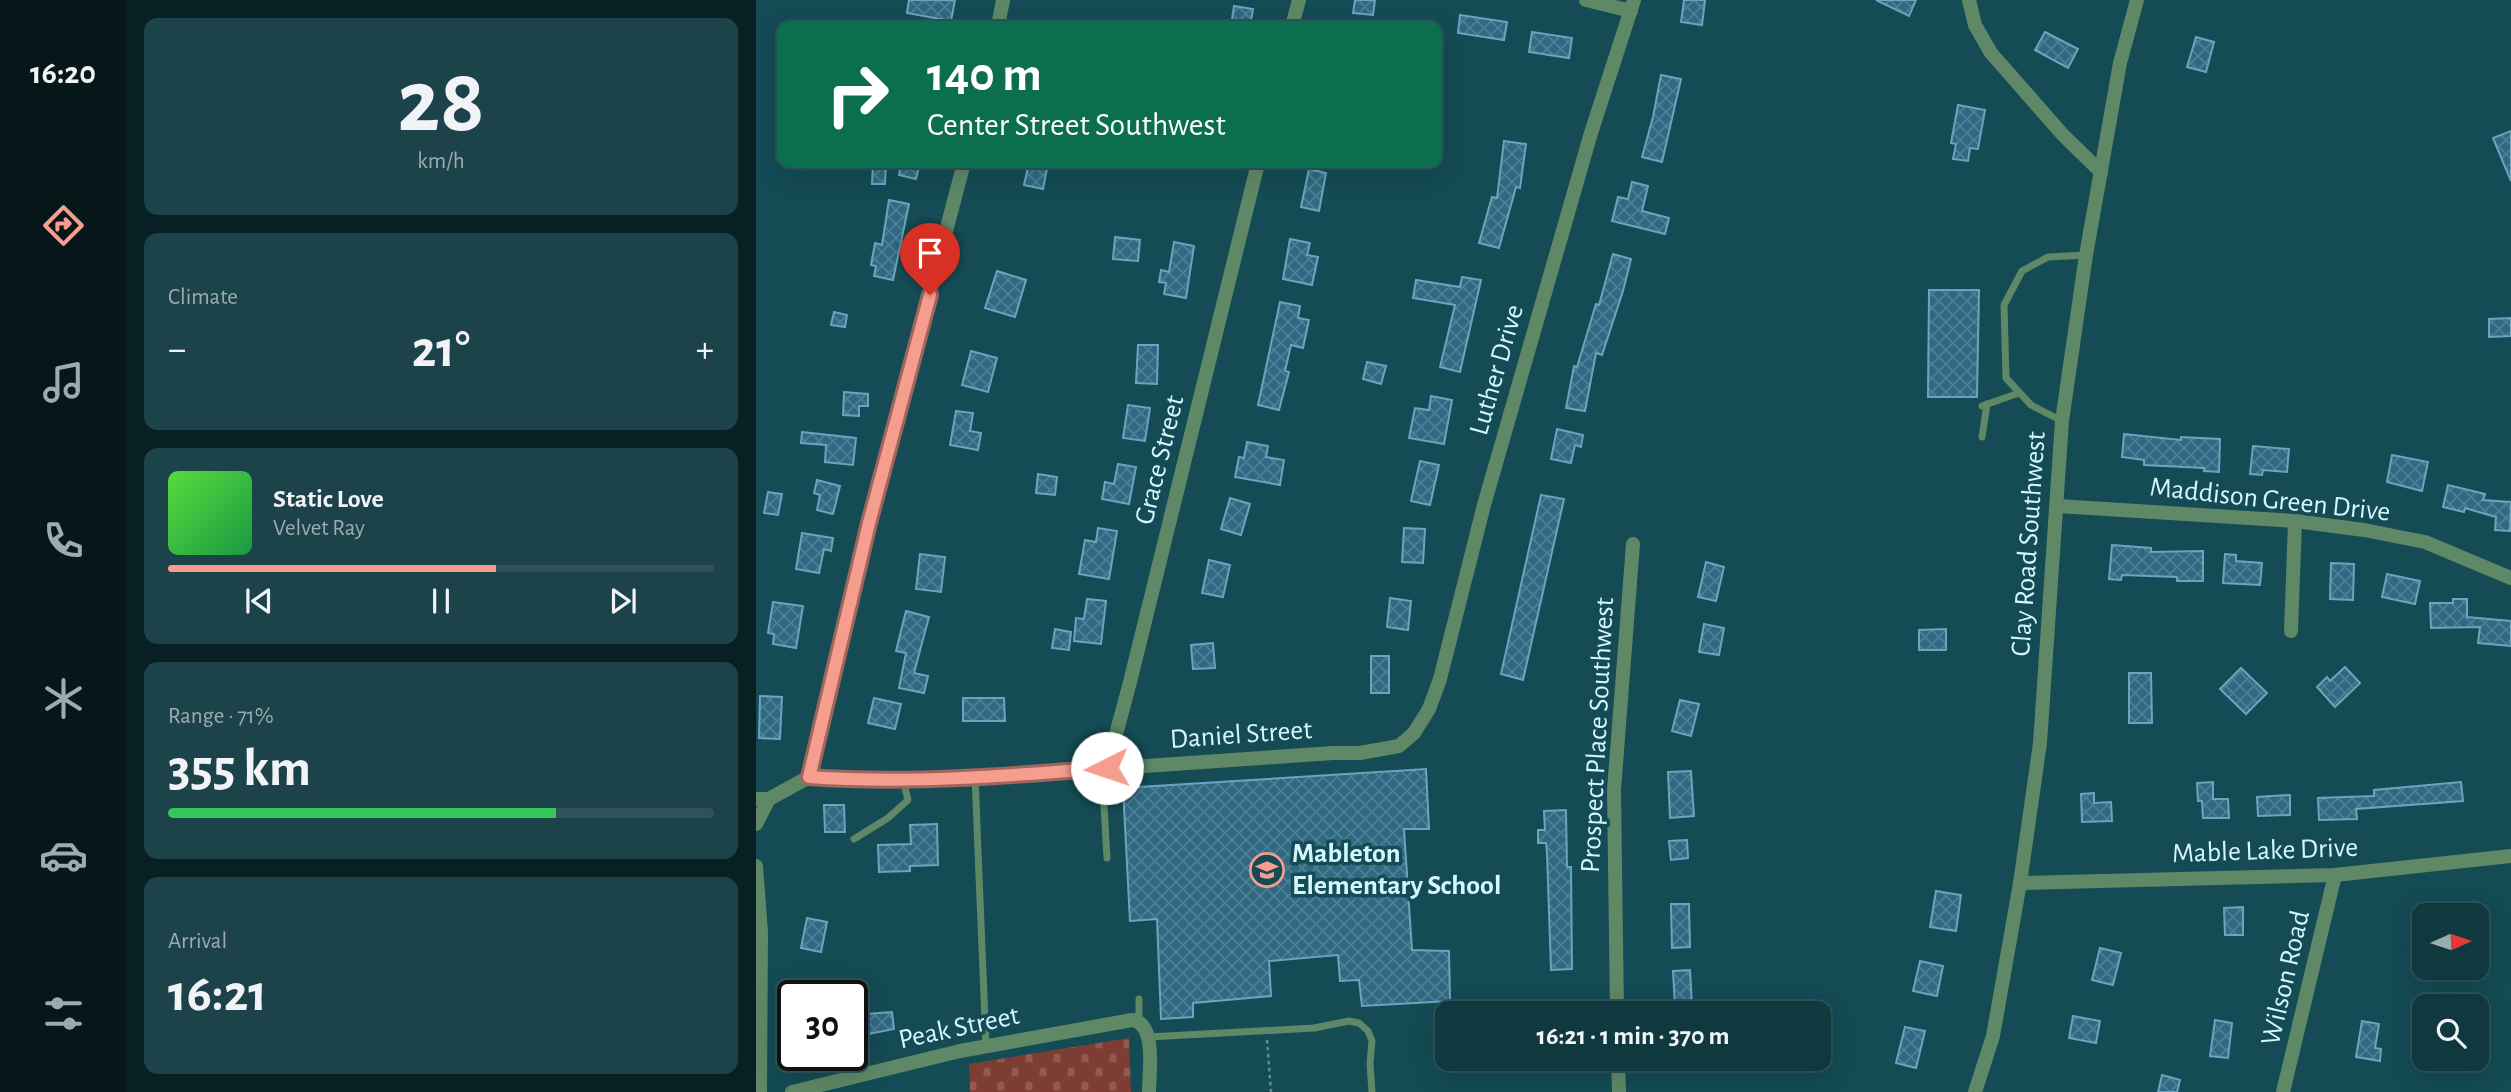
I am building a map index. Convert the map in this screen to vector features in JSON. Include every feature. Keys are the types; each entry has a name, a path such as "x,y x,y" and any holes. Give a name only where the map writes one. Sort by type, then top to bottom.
{"street":[{"path":"999,21 1003,0"},
{"path":"1293,21 1299,0"},
{"path":"1586,0 1633,5"},
{"path":"1969,0 1975,25 1991,53 2063,135 2101,172"},
{"name":"Clay Road Southwest","path":"1975,1092 1993,1036 2020,883 2040,743 2062,421 2086,255 2120,63 2137,0"},
{"name":"Luther Drive","path":"1399,746 1414,733 1429,709 1440,678 1503,438 1591,133 1633,5"},
{"path":"756,824 762,799 809,777 869,523 963,168"},
{"name":"Grace Street","path":"1107,768 1257,168"},
{"name":"Maddison Green Drive","path":"2058,506 2295,521 2364,530 2425,542 2511,578"},
{"path":"2291,631 2295,521"},
{"name":"Prospect Place Southwest","path":"1617,1001 1614,790 1633,544"},
{"name":"Daniel Street","path":"809,777 849,780 975,776 1360,753 1399,746"},
{"name":"Mable Lake Drive","path":"2020,883 2335,875 2511,856"},
{"path":"756,866 761,932 760,1092"},
{"name":"Wilson Road","path":"2283,1092 2335,875"},
{"path":"1135,1021 1144,1027 1149,1037 1149,1092"},
{"name":"Peak Street","path":"792,1092 986,1046 1135,1021"},
{"path":"1618,1071 1619,1092"}],"lane":[{"path":"2062,421 2031,405 2006,379 2004,305 2022,271 2048,257 2086,255"},
{"path":"1982,437 1985,405 2020,393"},
{"path":"975,776 986,1046"},
{"path":"854,839 888,818 908,800 903,779"},
{"path":"1104,806 1107,858"},
{"path":"1135,1021 1139,1014 1139,999"},
{"path":"1149,1037 1331,1027 1349,1021 1359,1023 1368,1031 1372,1041 1372,1092"}],"path":[{"path":"1266,1031 1271,1092"}],"green space":[{"path":"1129,1038 1131,1092 970,1092 969,1064"}],"building":[{"path":"909,0 955,0 951,21 907,13"},
{"path":"1355,0 1375,0 1373,15 1353,13"},
{"path":"1684,0 1705,0 1702,25 1681,22"},
{"path":"1876,0 1916,0 1909,16"},
{"path":"1234,6 1253,9 1251,21 1232,21"},
{"path":"1460,15 1507,22 1504,40 1458,33"},
{"path":"1532,32 1572,38 1569,58 1529,52"},
{"path":"2045,32 2078,49 2068,68 2035,50"},
{"path":"2196,37 2214,42 2206,72 2187,67"},
{"path":"1661,75 1681,79 1662,162 1642,157"},
{"path":"1958,105 1985,110 1978,149 1970,148 1968,161 1953,159 1956,144 1951,143"},
{"path":"2511,131 2511,181 2493,138"},
{"path":"1504,141 1526,144 1520,188 1516,187 1499,248 1479,243 1492,197 1497,198"},
{"path":"873,168 886,168 885,184 872,184"},
{"path":"900,168 919,168 916,179 899,175"},
{"path":"1028,168 1047,168 1043,189 1024,185"},
{"path":"1309,169 1326,173 1319,211 1301,207"},
{"path":"1632,182 1648,186 1642,211 1669,218 1665,234 1612,221 1618,197 1628,199"},
{"path":"889,200 909,204 893,280 874,276 876,266 871,265 875,243 882,245"},
{"path":"1115,237 1140,240 1138,261 1113,259"},
{"path":"1290,239 1310,243 1307,255 1318,257 1312,285 1283,279"},
{"path":"1174,242 1194,246 1186,298 1164,294 1166,283 1159,282 1161,270 1169,272"},
{"path":"1613,254 1631,259 1623,291 1602,355 1596,353 1585,411 1566,408 1574,366 1577,367 1596,304 1599,305"},
{"path":"997,271 1026,280 1015,317 985,308"},
{"path":"1462,277 1481,280 1460,372 1440,367 1455,305 1413,298 1416,280 1460,287"},
{"path":"1929,290 1979,290 1977,397 1928,397"},
{"path":"1280,302 1300,306 1298,318 1309,320 1303,348 1291,345 1285,371 1289,372 1279,410 1258,405"},
{"path":"834,312 847,315 845,327 831,325"},
{"path":"2511,318 2511,336 2489,337 2489,319"},
{"path":"1138,345 1158,345 1157,384 1136,383"},
{"path":"971,351 997,358 988,392 962,385"},
{"path":"1367,362 1386,366 1381,384 1363,379"},
{"path":"844,392 868,394 868,406 859,406 859,416 843,415"},
{"path":"1431,396 1452,400 1444,444 1409,438 1415,408 1429,410"},
{"path":"1128,405 1150,408 1145,441 1123,438"},
{"path":"956,411 973,413 970,431 981,433 978,450 950,445"},
{"path":"1557,429 1583,435 1581,447 1575,445 1571,463 1551,459"},
{"path":"802,432 856,438 853,465 825,462 826,445 801,443"},
{"path":"2124,434 2181,440 2181,437 2220,439 2219,472 2204,471 2204,468 2144,465 2144,460 2122,457"},
{"path":"1247,442 1268,446 1266,457 1284,460 1280,485 1235,477 1239,457 1244,458"},
{"path":"2253,446 2289,449 2287,472 2263,470 2262,475 2250,474"},
{"path":"2392,455 2428,462 2422,491 2387,482"},
{"path":"1420,461 1439,465 1430,505 1411,501"},
{"path":"1118,464 1136,467 1129,504 1102,499 1105,482 1114,484"},
{"path":"1038,474 1057,477 1055,495 1036,493"},
{"path":"817,480 840,486 833,514 817,510 820,495 814,493"},
{"path":"2448,485 2485,494 2483,500 2511,502 2510,531 2495,530 2496,517 2465,508 2464,512 2443,507"},
{"path":"768,492 782,494 778,515 764,513"},
{"path":"1541,495 1564,499 1523,680 1501,674"},
{"path":"1230,498 1250,504 1241,535 1221,529"},
{"path":"1098,528 1117,531 1109,579 1079,574 1085,540 1096,542"},
{"path":"1404,528 1425,529 1423,563 1402,562"},
{"path":"802,533 833,538 831,551 824,549 819,573 796,569"},
{"path":"2112,545 2151,548 2151,552 2203,551 2203,581 2122,575 2121,580 2109,579"},
{"path":"920,554 945,557 941,592 916,589"},
{"path":"2225,554 2236,555 2236,561 2262,563 2260,585 2223,583"},
{"path":"1209,560 1230,565 1223,597 1202,593"},
{"path":"1706,562 1724,567 1716,601 1698,597"},
{"path":"2331,563 2354,564 2353,600 2330,599"},
{"path":"2387,574 2420,581 2415,604 2382,597"},
{"path":"1390,598 1411,601 1408,630 1387,627"},
{"path":"1087,599 1106,601 1101,644 1074,641 1076,618 1084,619"},
{"path":"2453,599 2467,599 2467,617 2511,621 2511,646 2478,643 2480,627 2431,628 2430,603 2453,603"},
{"path":"773,602 803,606 796,648 773,644 774,634 768,633"},
{"path":"906,611 929,617 914,673 928,676 924,693 899,688 906,653 896,651"},
{"path":"1704,624 1724,628 1719,655 1699,652"},
{"path":"1055,629 1071,632 1069,650 1052,648"},
{"path":"1946,629 1946,650 1919,650 1919,630"},
{"path":"1213,643 1215,668 1193,669 1191,645"},
{"path":"1371,656 1389,656 1389,693 1371,693"},
{"path":"2345,667 2360,683 2335,707 2317,687 2327,677 2330,681"},
{"path":"2241,668 2267,693 2246,714 2220,689"},
{"path":"2129,673 2151,673 2152,723 2129,723"},
{"path":"760,696 782,697 780,739 759,738"},
{"path":"874,698 901,704 895,729 868,723"},
{"path":"963,698 1004,698 1005,721 963,721"},
{"path":"1680,700 1699,704 1691,736 1672,731"},
{"name":"Mableton Elementary School","path":"1426,769 1429,829 1404,829 1412,950 1449,951 1450,1001 1362,1006 1359,980 1340,981 1338,955 1269,961 1271,996 1193,1003 1193,1017 1161,1019 1157,919 1130,921 1123,788"},
{"path":"1691,771 1694,816 1670,818 1668,772"},
{"path":"2213,782 2213,799 2228,799 2229,818 2203,818 2197,783"},
{"path":"2461,782 2463,801 2356,809 2357,819 2319,820 2318,798 2374,796 2374,790"},
{"path":"2094,793 2094,803 2111,802 2112,821 2082,822 2081,794"},
{"path":"2290,795 2290,815 2258,816 2257,797"},
{"path":"824,805 844,805 845,832 825,832"},
{"path":"1566,810 1567,867 1571,867 1572,969 1551,970 1547,853 1546,843 1538,843 1538,830 1545,830 1544,811"},
{"path":"937,824 938,865 910,866 910,871 879,872 878,845 911,844 910,825"},
{"path":"1687,840 1688,858 1671,860 1669,841"},
{"path":"1936,891 1961,895 1956,931 1930,927"},
{"path":"1671,904 1689,904 1690,947 1672,948"},
{"path":"2243,907 2243,935 2225,935 2224,908"},
{"path":"807,918 827,922 821,952 801,948"},
{"path":"2100,948 2121,953 2113,985 2092,980"},
{"path":"1920,961 1943,966 1937,996 1913,991"},
{"path":"1690,970 1692,1001 1675,1001 1673,971"},
{"path":"892,1012 894,1029 868,1034 868,1014"},
{"path":"2073,1016 2100,1021 2096,1043 2069,1038"},
{"path":"2215,1020 2232,1023 2228,1058 2210,1056"},
{"path":"2362,1021 2379,1024 2375,1048 2381,1049 2380,1061 2356,1057"},
{"path":"1905,1027 1925,1031 1916,1068 1896,1063"},
{"path":"2162,1075 2180,1080 2177,1092 2158,1092"}],"place":[{"name":"Mableton Elementary School","path":"1267,870"}],"route":[{"path":"930,295 869,523 809,777 849,780 1001,776 1107,768"}]}
